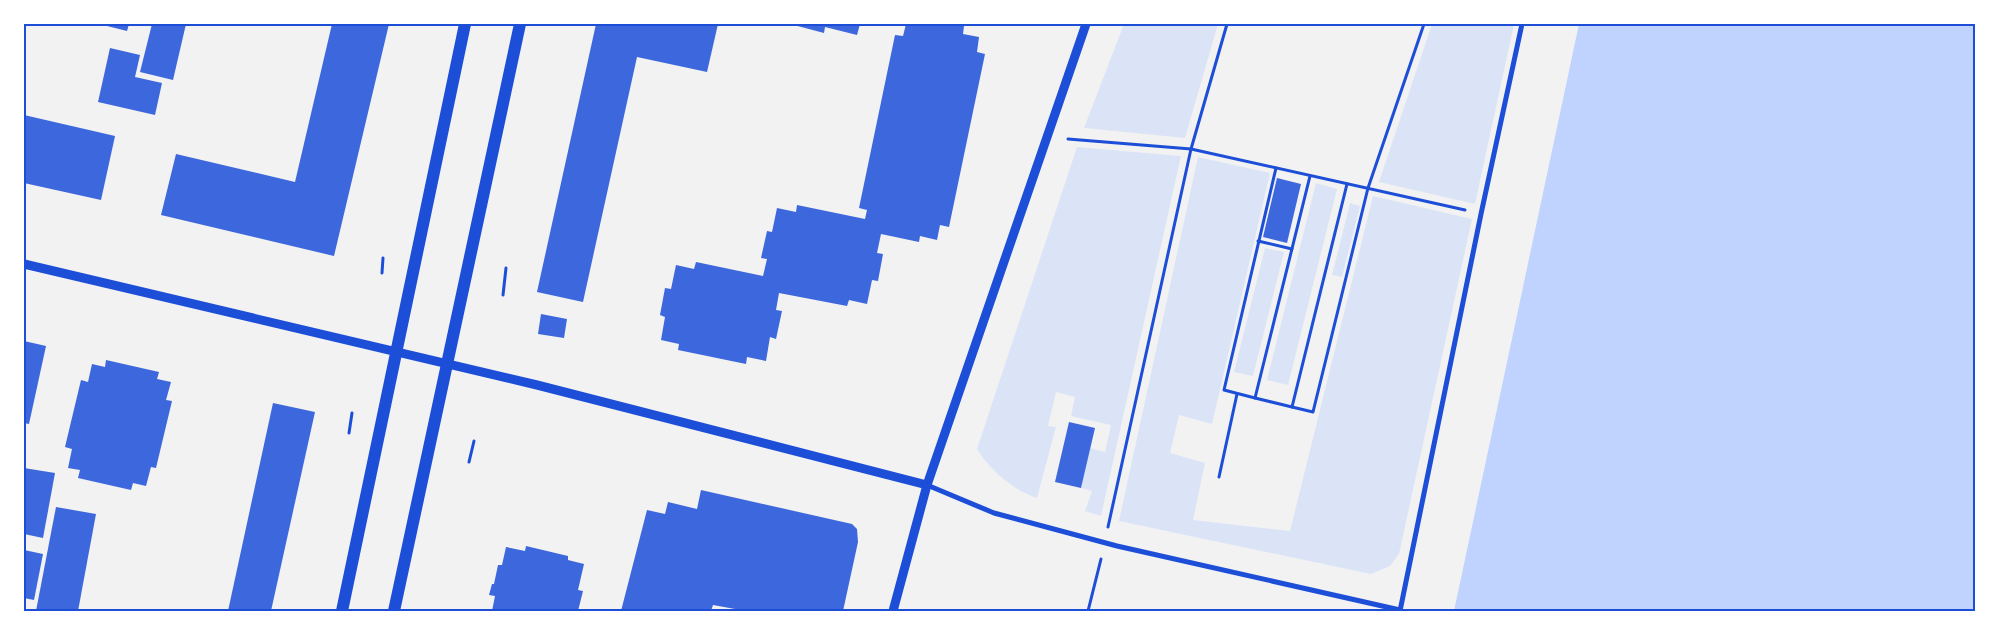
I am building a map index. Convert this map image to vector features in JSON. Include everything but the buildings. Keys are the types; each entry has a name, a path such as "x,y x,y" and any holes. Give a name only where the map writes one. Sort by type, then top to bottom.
{"main road":[{"path":"342,611 398,352 465,24"},
{"path":"394,611 520,24"}],"street":[{"path":"893,611 927,485 1086,24"},
{"path":"24,264 448,364 927,485 994,513 1117,546 1400,610 1480,214 1522,24"}],"path":[{"path":"1110,518 1191,149 1227,24"},
{"path":"1276,168 1224,390 1313,412 1368,188 1424,24"},
{"path":"1068,139 1191,149 1480,214"},
{"path":"1255,398 1310,176"},
{"path":"1292,407 1347,184"},
{"path":"1258,241 1292,249"},
{"path":"382,273 383,258"},
{"path":"503,295 506,268"},
{"path":"1218,477 1238,394"},
{"path":"349,434 352,414"},
{"path":"469,462 474,441"},
{"path":"1088,611 1091,601"}],"shaded area":[{"path":"1124,24 1218,24 1185,138 1084,128"},
{"path":"1432,24 1514,24 1475,204 1379,182"},
{"path":"1077,147 1181,156 1101,516 1085,511 1092,491 1081,488 1090,448 1105,452 1111,425 1071,416 1075,397 1056,392 1048,426 1056,427 1037,498 1011,485 988,464 977,449"},
{"path":"1198,157 1270,173 1212,424 1179,415 1170,453 1205,463 1193,520 1290,531 1373,196 1472,219 1399,554 1390,566 1371,574 1119,521"},
{"path":"1316,183 1337,189 1288,385 1267,380"},
{"path":"1350,203 1360,206 1342,277 1332,275"},
{"path":"1265,248 1284,252 1253,376 1234,372"}],"water":[{"path":"1579,24 1975,24 1975,611 1454,611"}]}
